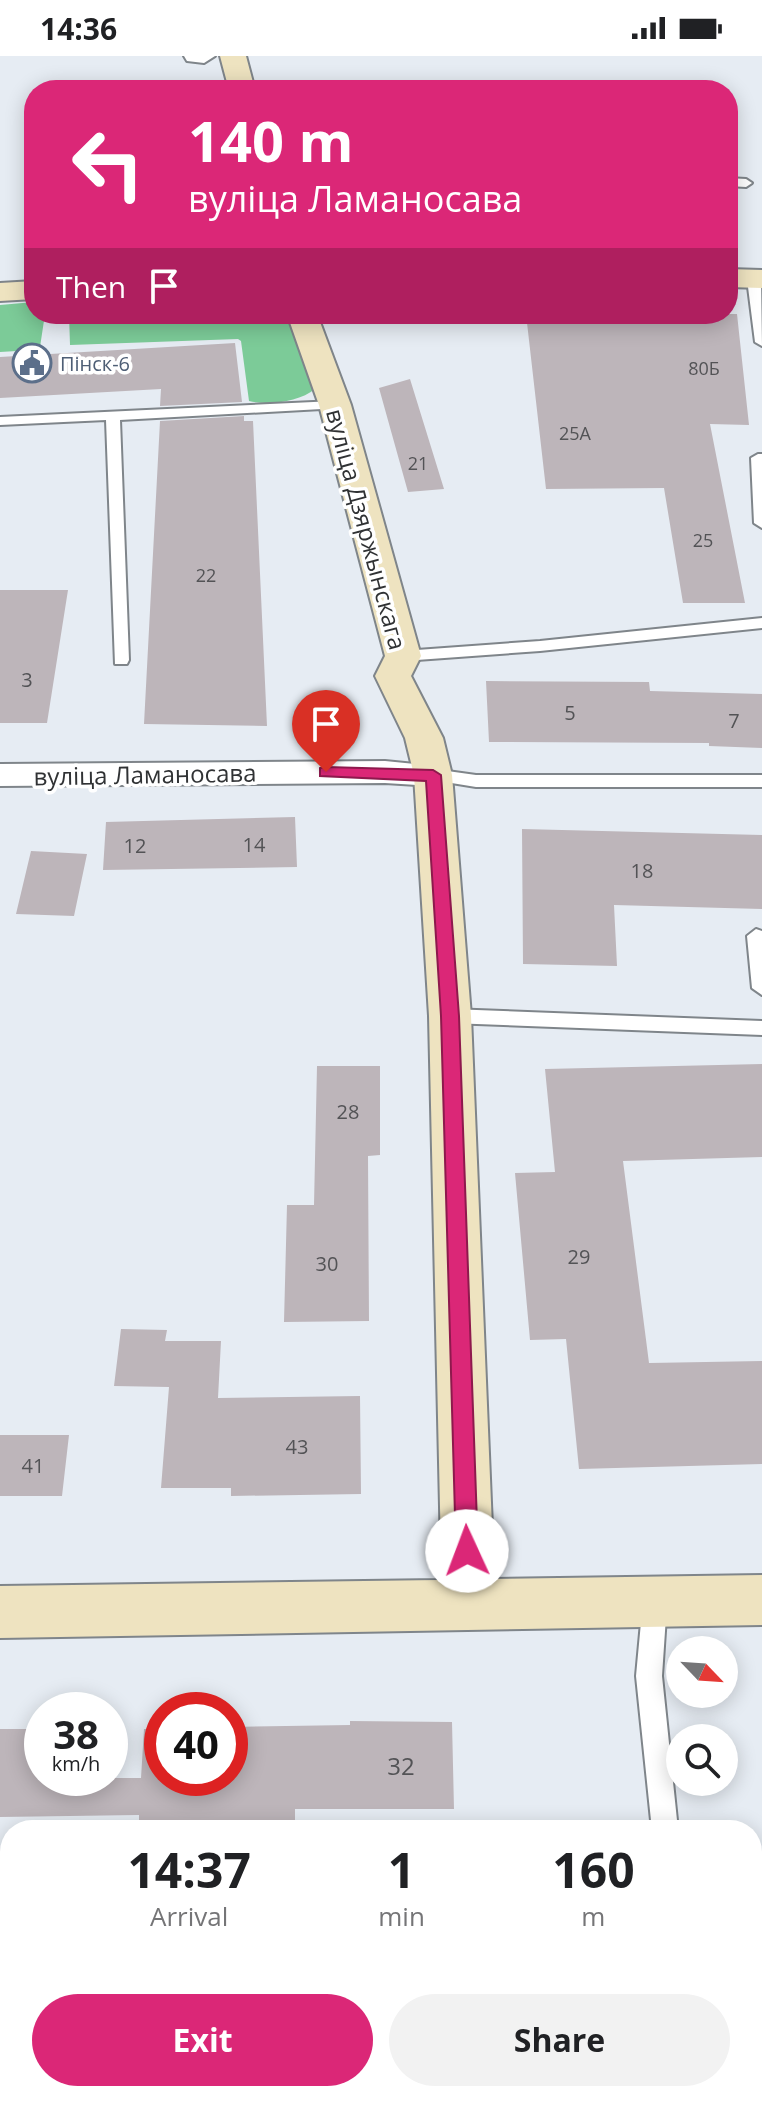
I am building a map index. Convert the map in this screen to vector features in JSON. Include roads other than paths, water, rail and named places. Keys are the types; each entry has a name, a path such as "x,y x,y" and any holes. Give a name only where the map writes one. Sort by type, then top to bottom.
{"street":[{"path":"195,56 204,56"},
{"path":"233,56 239,80"},
{"path":"0,292 24,291"},
{"name":"вуліца Дзяржынскага","path":"306,324 335,405 403,656 393,676 424,738 433,775 450,1016 467,1551 463,1602"},
{"name":"вуліца Ламаносава","path":"0,775 385,772 433,775"},
{"path":"0,1612 463,1602 762,1600"}],"lane":[{"path":"738,183 746,183"},
{"path":"748,279 762,342"},
{"path":"0,421 335,405"},
{"path":"113,416 121,660"},
{"path":"762,458 758,458 762,523"},
{"path":"403,656 540,646 762,623"},
{"path":"433,775 476,781 762,781"},
{"path":"756,936 762,988"},
{"path":"450,1016 762,1028"},
{"path":"655,1601 649,1676 664,1820"}],"place":[{"name":"Пінск-6","path":"32,363"}]}
